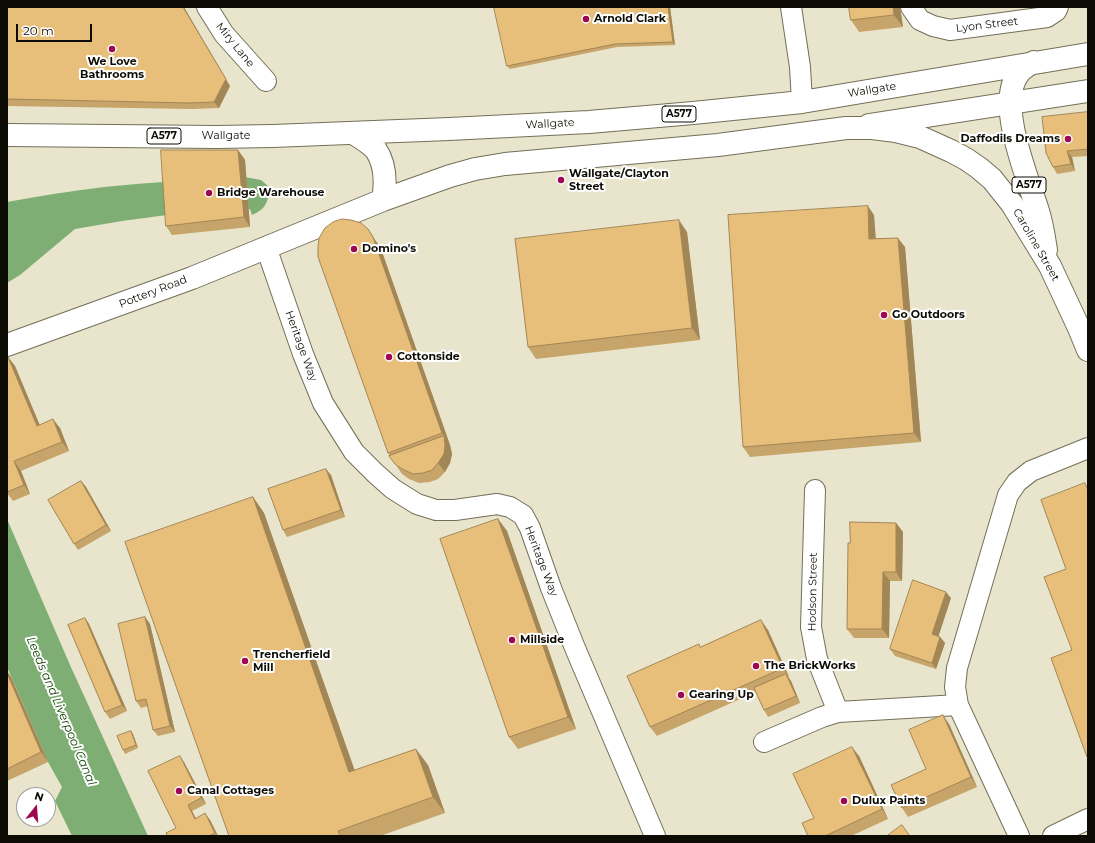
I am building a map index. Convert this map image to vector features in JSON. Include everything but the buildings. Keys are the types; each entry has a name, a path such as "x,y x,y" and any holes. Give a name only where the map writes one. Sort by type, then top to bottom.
{"main road":[{"name":"Wallgate","path":"7,135 217,137 353,133 589,122 802,102 1088,54"},
{"name":"A577","path":"1034,62 1018,74 1011,92 1010,104 1018,151 1039,213 1050,266"},
{"path":"846,128 1088,92"},
{"name":"A577","path":"383,200 450,176 475,169 505,164 711,146 846,128"},
{"name":"Caroline Street","path":"846,128 872,128 896,131 920,137 966,159 992,179 1012,204 1050,266 1088,350"},
{"path":"353,133 376,150 382,163 385,186 383,200"},
{"name":"Pottery Road","path":"7,346 192,278 383,200"}],"street":[{"name":"Miry Lane","path":"207,7 224,34 266,81"},
{"path":"791,7 800,66 802,102"},
{"name":"Lyon Street","path":"911,7 920,20 933,26 950,30 1053,12"},
{"name":"Heritage Way","path":"266,247 303,354 323,403 354,452 393,489 417,504 436,510 454,510 497,504 510,507 522,515 530,528 551,588 575,648 654,836"},
{"path":"1019,836 958,705 955,687 957,668 1008,495 1017,482 1031,471 1088,448"},
{"name":"Hodson Street","path":"816,490 811,627 817,659 838,712"},
{"path":"764,742 822,717 838,712 958,705"},
{"path":"1053,836 1088,819"}],"water":[{"path":"245,177 261,180 268,186 269,192 169,195 169,197 269,193 264,207 252,215 250,209 167,215 75,229 20,275 7,283 7,202 104,187 157,182"},
{"name":"Leeds and Liverpool Canal","path":"7,519 70,665 148,836 72,836 56,803 56,799 62,787 48,762 7,667"}],"place":[{"name":"Arnold Clark","path":"586,19"},
{"name":"We Love Bathrooms","path":"112,49"},
{"name":"Daffodils Dreams","path":"1068,139"},
{"name":"Wallgate/Clayton Street","path":"561,180"},
{"name":"Bridge Warehouse","path":"209,193"},
{"name":"Domino's","path":"354,249"},
{"name":"Go Outdoors","path":"884,315"},
{"name":"Cottonside","path":"389,357"},
{"name":"Millside","path":"512,640"},
{"name":"Trencherfield Mill","path":"245,661"},
{"name":"The BrickWorks","path":"756,666"},
{"name":"Gearing Up","path":"681,695"},
{"name":"Canal Cottages","path":"179,791"},
{"name":"Dulux Paints","path":"844,801"}]}
